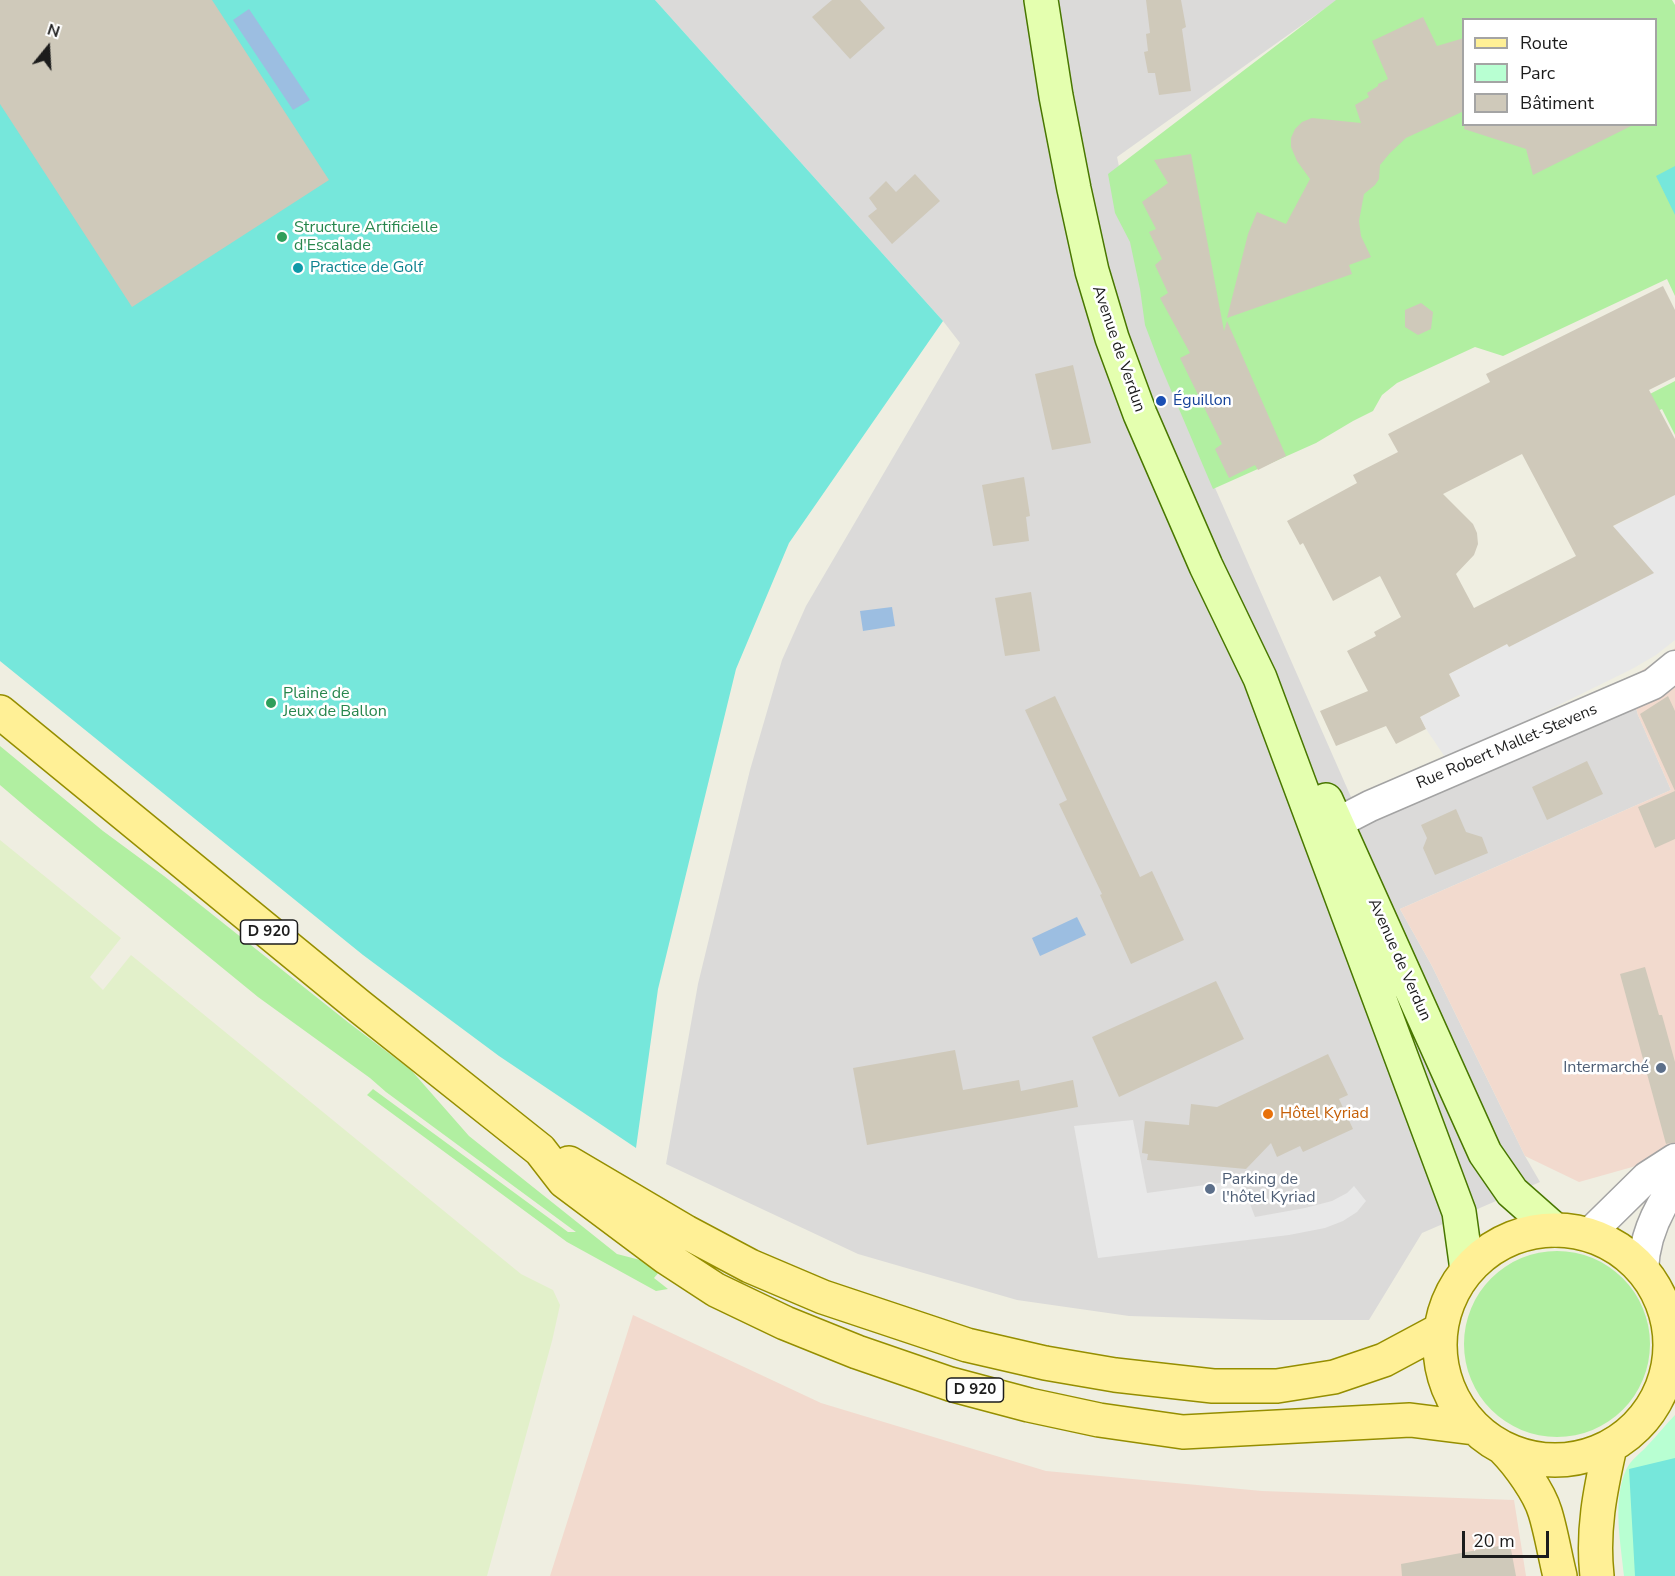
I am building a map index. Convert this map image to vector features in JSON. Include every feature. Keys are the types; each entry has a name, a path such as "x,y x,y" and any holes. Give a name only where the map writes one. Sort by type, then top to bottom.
{"main road":[{"name":"Avenue de Verdun","path":"1041,0 1074,189 1092,271 1112,338 1140,414 1201,555 1260,678 1459,1212 1467,1270"},
{"name":"Avenue de Verdun","path":"1260,678 1292,728 1485,1153 1512,1192 1555,1230"},
{"name":"D 920","path":"0,712 359,1006 540,1150 564,1181 667,1258 716,1290 785,1323 847,1348 950,1384 1029,1405 1099,1420 1184,1432 1410,1420 1474,1428"},
{"name":"D 920","path":"540,1150 575,1165 686,1232 750,1266 823,1297 967,1345 1045,1363 1115,1375 1213,1386 1277,1386 1334,1377 1384,1360 1440,1330"},
{"path":"1504,1449 1539,1460 1575,1459 1610,1447 1635,1428 1669,1386 1671,1315 1642,1270 1627,1254 1608,1243 1588,1235 1555,1230 1522,1234 1489,1250 1467,1270 1449,1298 1440,1330 1441,1365 1453,1399 1474,1428 1504,1449 1515,1460 1545,1511 1560,1576"},
{"path":"1597,1576 1595,1556 1598,1504 1610,1447"}],"street":[{"name":"Rue Robert Mallet-Stevens","path":"1337,823 1370,806 1653,684 1675,666"},
{"path":"1588,1235 1647,1178 1675,1159"},
{"path":"1642,1270 1648,1234 1664,1201 1675,1185"}],"shaded area":[{"path":"0,0 655,0 943,321 789,543 736,669 658,989 636,1148 499,1056 363,955 0,661"},
{"path":"655,0 1337,0 1117,157 1161,365 1351,797 1456,761 1628,679 1638,715 1671,790 1400,909 1432,966 1540,1182 1422,1233 1369,1320 1129,1316 1017,1300 858,1254 666,1164 698,984 750,770 782,660 806,606 960,343 943,321"},
{"path":"249,9 310,100 293,110 233,20"},
{"path":"1675,166 1675,215 1656,176"},
{"path":"1675,495 1675,640 1656,655 1632,669 1447,760 1420,717 1460,696 1449,674 1507,644 1509,647 1598,597 1609,596 1653,573 1618,534 1614,526"},
{"path":"892,607 895,626 863,631 860,611"},
{"path":"1675,648 1675,1155 1579,1182 1525,1156 1432,966 1400,909 1671,790 1638,715 1628,679"},
{"path":"1077,917 1086,935 1040,956 1032,938"},
{"name":"Parking de l'hôtel Kyriad","path":"1133,1120 1147,1193 1241,1180 1255,1217 1332,1201 1347,1193 1354,1186 1366,1201 1357,1212 1325,1228 1289,1235 1098,1258 1074,1126"},
{"path":"633,1315 821,1403 1046,1471 1262,1491 1514,1500 1526,1576 550,1576"},
{"path":"1675,1458 1675,1576 1635,1576 1629,1469"}],"green space":[{"path":"1336,0 1672,0 1675,5 1675,296 1667,279 1503,356 1475,347 1397,383 1382,395 1373,411 1316,443 1213,489 1145,325 1130,242 1115,213 1108,174"},
{"path":"1675,381 1675,435 1662,409 1623,427 1586,427"},
{"path":"0,746 103,831 164,876 411,1070 469,1136 617,1254 644,1261 660,1271 654,1278 668,1289 656,1291 567,1242 367,1095 373,1089 568,1232 576,1232 258,997 34,814 0,785"},
{"path":"0,840 121,938 90,977 103,990 131,955 521,1274 553,1290 560,1305 552,1341 487,1576 0,1576"},
{"path":"1557,1251 1593,1258 1623,1278 1643,1308 1650,1344 1643,1380 1623,1410 1593,1430 1557,1437 1521,1430 1491,1410 1471,1380 1464,1344 1471,1308 1491,1278 1521,1258"},
{"path":"1675,1415 1675,1576 1624,1576 1618,1509 1622,1482 1630,1463"}],"building":[{"path":"0,0 212,0 329,180 132,307 0,104"},
{"path":"832,0 860,0 885,28 850,59 812,17"},
{"path":"1146,0 1181,0 1186,27 1182,29 1191,91 1159,95 1155,73 1148,73 1144,52 1148,51 1146,34 1150,33"},
{"path":"1423,17 1437,46 1462,39 1462,112 1406,138 1380,165 1379,179 1364,194 1359,221 1361,236 1371,257 1349,265 1352,274 1227,318 1248,234 1257,212 1286,224 1310,179 1297,161 1291,147 1291,138 1295,129 1302,122 1312,118 1361,123 1355,105 1369,97 1367,93 1388,79 1372,41"},
{"path":"1465,126 1631,126 1533,175 1526,149 1464,129"},
{"path":"1191,154 1224,331 1227,321 1286,456 1258,470 1255,465 1229,478 1215,449 1222,444 1180,358 1190,353 1160,298 1168,293 1155,265 1162,259 1149,232 1156,229 1142,202 1168,183 1154,160"},
{"path":"915,174 940,201 892,244 868,216 877,209 869,198 886,181 896,192"},
{"path":"1663,286 1675,310 1675,377 1649,390 1675,439 1675,495 1613,526 1654,573 1509,647 1507,644 1449,674 1460,696 1420,717 1426,729 1396,744 1386,726 1336,746 1320,711 1368,691 1347,651 1376,636 1374,632 1401,617 1380,576 1333,601 1303,543 1300,545 1287,521 1357,483 1353,475 1398,452 1388,434 1490,382 1486,374","holes":["1522,454 1576,556 1474,608 1456,574 1474,555 1478,544 1477,533 1473,524 1443,494"]},
{"path":"1421,303 1433,312 1431,329 1418,335 1405,327 1405,310"},
{"path":"1073,365 1091,443 1052,450 1035,374"},
{"path":"1024,477 1030,516 1026,517 1029,541 993,546 982,485"},
{"path":"1031,592 1040,651 1005,656 995,598"},
{"path":"1055,696 1140,877 1152,871 1184,940 1131,964 1100,895 1102,894 1059,804 1067,800 1025,710"},
{"path":"1668,696 1675,711 1675,791 1640,714"},
{"path":"1587,761 1603,794 1547,820 1532,787"},
{"path":"1675,791 1675,839 1655,848 1638,807"},
{"path":"1456,809 1466,832 1482,837 1488,853 1435,875 1423,848 1427,838 1421,825"},
{"path":"1645,967 1675,1062 1675,1142 1666,1144 1620,974"},
{"path":"1216,981 1244,1039 1119,1097 1092,1037"},
{"path":"955,1050 963,1090 1019,1080 1021,1091 1073,1080 1078,1107 867,1145 853,1068"},
{"name":"Hôtel Kyriad","path":"1328,1054 1348,1095 1339,1099 1353,1129 1303,1152 1300,1146 1277,1157 1271,1143 1246,1169 1147,1160 1148,1154 1142,1153 1145,1121 1189,1125 1191,1104 1217,1107"},
{"path":"1510,1544 1516,1576 1402,1576 1401,1564"}],"place":[{"name":"Structure Artificielle d'Escalade","path":"282,237"},
{"name":"Practice de Golf","path":"298,268"},
{"name":"Éguillon","path":"1161,401"},
{"name":"Plaine de Jeux de Ballon","path":"271,703"},
{"name":"Intermarché","path":"1661,1068"},
{"name":"Hôtel Kyriad","path":"1268,1114"},
{"name":"Parking de l'hôtel Kyriad","path":"1210,1189"}]}
